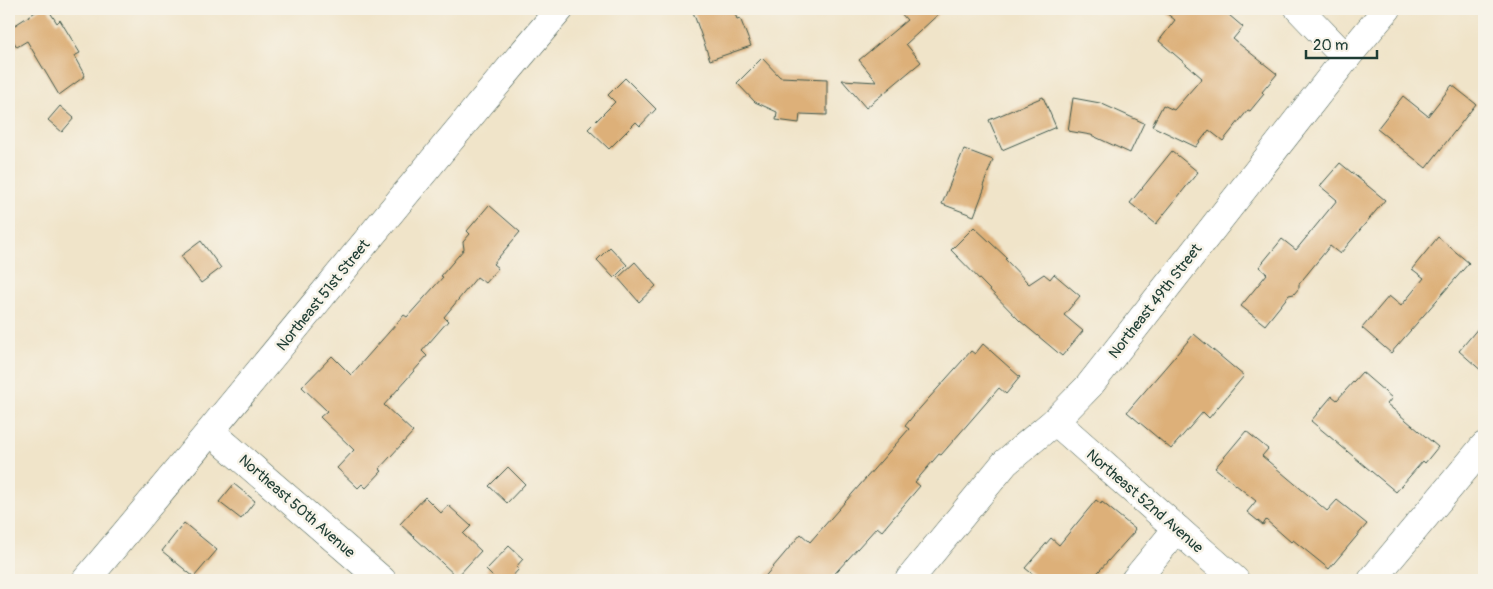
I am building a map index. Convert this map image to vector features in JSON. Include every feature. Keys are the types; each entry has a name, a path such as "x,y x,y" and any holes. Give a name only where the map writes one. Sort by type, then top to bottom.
{"street":[{"name":"Northeast 51st Street","path":"86,580 211,432 435,158 560,9"},
{"path":"1299,9 1346,58"},
{"name":"Northeast 49th Street","path":"909,580 1005,463 1054,421 1089,386 1346,58 1387,9"},
{"name":"Northeast 52nd Avenue","path":"1054,421 1235,580"},
{"name":"Northeast 50th Avenue","path":"211,432 382,580"},
{"path":"1372,580 1484,446"},
{"path":"1135,580 1177,529"}],"building":[{"path":"40,9 48,9 57,23 60,20 80,53 74,56 85,76 59,95 27,41 17,47 9,34 9,29"},
{"path":"692,9 733,9 737,19 740,18 751,46 710,60"},
{"path":"897,9 944,9 906,44 921,62 866,108 842,80 877,82 859,60 907,20"},
{"path":"1161,9 1222,9 1243,27 1233,39 1277,74 1262,92 1264,94 1250,111 1248,110 1223,141 1209,130 1196,147 1152,126 1163,105 1174,110 1202,78 1159,41 1175,20"},
{"path":"762,58 780,77 827,79 827,115 800,114 799,123 776,120 777,112 755,102 737,83"},
{"path":"625,78 656,109 640,126 636,122 609,149 588,129 615,102 608,95"},
{"path":"1452,85 1476,104 1426,168 1377,129 1403,96 1428,116"},
{"path":"1043,97 1056,127 1002,150 989,120"},
{"path":"1073,98 1100,103 1144,123 1130,153 1091,135 1068,131"},
{"path":"60,106 74,118 62,132 48,120"},
{"path":"964,149 993,160 974,216 942,204"},
{"path":"1172,151 1198,172 1156,224 1130,203"},
{"path":"1340,163 1385,200 1340,254 1330,246 1299,284 1299,288 1294,294 1289,295 1265,325 1241,306 1267,274 1259,267 1282,239 1296,250 1337,200 1320,186"},
{"path":"489,205 520,232 493,264 498,268 485,283 477,277 444,317 448,321 422,351 427,356 384,405 413,432 379,469 382,471 366,488 362,484 358,488 337,468 354,450 320,417 327,411 302,387 332,356 351,375 404,315 407,317 443,277 441,276 464,249 463,242 470,234 467,231"},
{"path":"974,227 1007,258 1005,259 1029,284 1044,274 1050,279 1054,274 1080,296 1064,315 1083,331 1062,356 1020,321 951,250"},
{"path":"1438,237 1469,263 1391,353 1362,328 1389,296 1401,306 1424,278 1412,269"},
{"path":"201,241 221,268 201,283 181,256"},
{"path":"610,247 627,265 614,278 597,260"},
{"path":"635,262 656,286 639,302 618,278"},
{"path":"1484,321 1484,373 1459,351"},
{"path":"1194,334 1244,376 1209,418 1203,412 1171,449 1127,412"},
{"path":"983,344 1020,377 1006,394 999,388 941,455 939,454 915,482 920,486 882,531 877,527 829,580 762,580 801,534 810,542 909,429 905,426 913,416 971,351 975,354"},
{"path":"1362,372 1392,398 1387,404 1438,447 1396,492 1311,421 1332,396 1337,400"},
{"path":"1246,431 1268,449 1262,456 1327,511 1337,500 1367,524 1329,569 1293,540 1291,542 1266,520 1263,525 1247,512 1256,501 1215,468"},
{"path":"508,467 525,484 507,503 489,486"},
{"path":"234,484 255,501 241,519 219,502"},
{"path":"425,497 441,513 448,505 471,526 463,534 481,551 457,577 400,524"},
{"path":"1096,500 1101,504 1102,502 1135,529 1091,580 1040,580 1025,568 1051,538 1059,545"},
{"path":"184,523 217,550 194,577 162,551"},
{"path":"509,546 523,559 516,567 519,569 509,580 496,580 486,570"}]}
